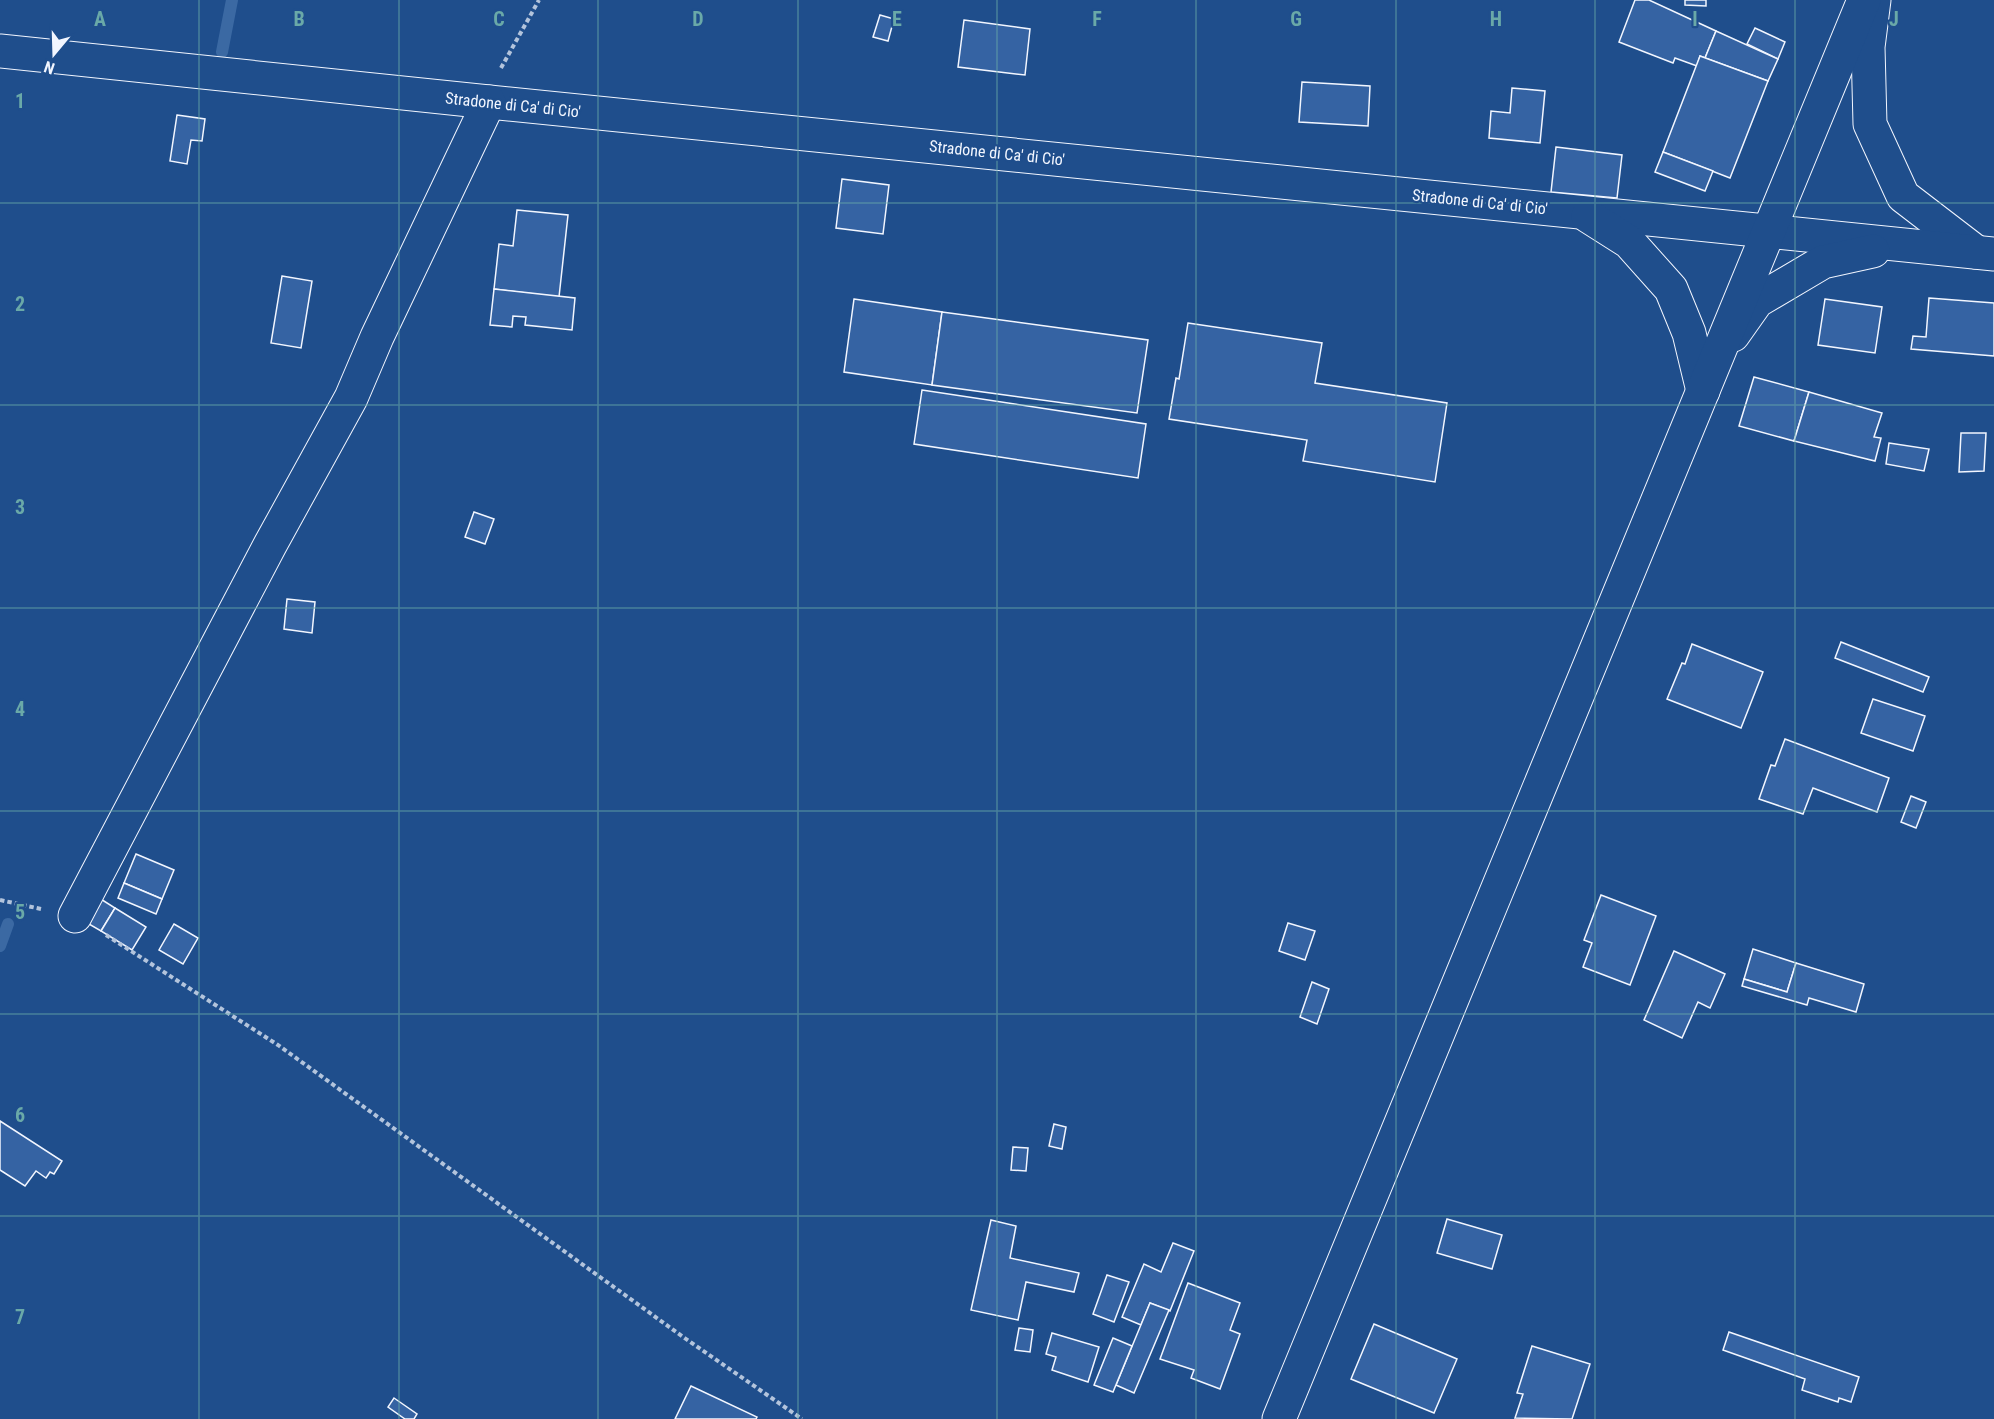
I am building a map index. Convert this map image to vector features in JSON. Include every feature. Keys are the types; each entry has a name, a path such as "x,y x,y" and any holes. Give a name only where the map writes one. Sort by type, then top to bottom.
{"street":[{"path":"1279,1419 1864,0"},
{"path":"1874,0 1868,47 1870,124 1903,196 1985,253"},
{"name":"Stradone di Ca' di Cio'","path":"0,51 1985,253"},
{"path":"75,916 264,556 351,398 377,337 489,102"},
{"path":"1582,212 1629,242 1671,289 1689,333 1703,391"},
{"path":"1716,359 1757,301 1823,262 1866,252 1917,246"}],"path":[{"path":"489,102 503,61 539,0"},
{"path":"75,916 278,1045 686,1339 802,1419"}],"building":[{"path":"1635,0 1649,0 1716,31 1705,58 1700,56 1697,66 1675,58 1673,63 1619,42"},
{"path":"1685,0 1706,0 1706,6 1685,5"},
{"path":"880,15 894,19 888,41 873,37"},
{"path":"964,20 1030,29 1025,75 958,67"},
{"path":"1755,28 1785,42 1778,59 1747,44"},
{"path":"1716,31 1778,59 1768,81 1705,58"},
{"path":"1700,56 1768,81 1730,178 1663,152"},
{"path":"1302,82 1370,86 1368,126 1299,122"},
{"path":"1512,88 1545,91 1540,143 1489,138 1491,111 1510,113"},
{"path":"177,115 205,119 202,141 191,140 187,164 170,161"},
{"path":"1556,147 1622,155 1617,198 1551,192"},
{"path":"1663,152 1713,171 1705,191 1655,172"},
{"path":"842,179 889,185 883,234 836,228"},
{"path":"517,210 568,215 559,297 494,289 499,244 513,246"},
{"path":"282,276 312,281 301,348 271,343"},
{"path":"494,289 575,298 572,330 525,325 526,317 513,316 512,327 490,325"},
{"path":"1929,298 1994,303 1994,356 1911,349 1913,336 1926,337"},
{"path":"854,299 942,312 932,385 844,372"},
{"path":"1825,299 1882,307 1875,353 1818,345"},
{"path":"942,312 1148,340 1137,413 932,385"},
{"path":"1188,323 1322,343 1315,383 1447,403 1435,482 1303,461 1307,440 1169,419 1176,378 1179,379"},
{"path":"1754,377 1809,392 1794,441 1739,426"},
{"path":"922,390 1146,424 1138,478 914,444"},
{"path":"1809,392 1882,413 1874,437 1881,438 1875,461 1794,441"},
{"path":"1961,433 1986,433 1984,471 1959,472"},
{"path":"1889,443 1929,449 1924,471 1886,464"},
{"path":"474,512 494,519 485,544 465,537"},
{"path":"287,599 315,602 312,633 284,629"},
{"path":"1841,642 1929,677 1923,692 1835,658"},
{"path":"1692,644 1763,672 1741,728 1667,699 1682,663 1685,664"},
{"path":"1873,699 1925,716 1913,751 1861,733"},
{"path":"1785,739 1889,778 1877,812 1813,788 1803,814 1759,799 1771,765 1775,766"},
{"path":"1911,796 1926,802 1916,828 1901,822"},
{"path":"136,854 174,870 162,899 124,883"},
{"path":"124,883 162,899 156,914 118,898"},
{"path":"1601,895 1656,916 1630,985 1583,967 1592,943 1584,940"},
{"path":"96,896 115,908 101,931 82,920"},
{"path":"115,908 146,927 132,950 101,931"},
{"path":"1288,923 1315,931 1305,960 1279,951"},
{"path":"174,924 198,938 183,964 159,950"},
{"path":"1753,949 1796,963 1787,992 1744,979"},
{"path":"1674,951 1725,974 1710,1008 1698,1002 1682,1038 1644,1020"},
{"path":"1796,963 1864,984 1856,1012 1809,998 1807,1005 1742,986 1744,979 1787,992"},
{"path":"1312,982 1329,989 1317,1024 1300,1017"},
{"path":"0,1121 62,1161 54,1174 50,1172 46,1178 36,1171 25,1186 0,1170"},
{"path":"1054,1124 1066,1127 1062,1149 1049,1146"},
{"path":"1013,1147 1028,1148 1026,1171 1011,1170"},
{"path":"1447,1219 1502,1235 1492,1269 1437,1253"},
{"path":"991,1220 1016,1226 1010,1258 1079,1273 1074,1292 1026,1282 1018,1320 971,1310"},
{"path":"1173,1243 1194,1251 1170,1311 1150,1303 1141,1325 1122,1317 1144,1264 1161,1272"},
{"path":"1107,1275 1129,1282 1114,1322 1093,1314"},
{"path":"1188,1283 1240,1303 1230,1330 1240,1334 1220,1389 1191,1378 1194,1370 1160,1359"},
{"path":"1150,1303 1169,1310 1134,1393 1116,1385"},
{"path":"1374,1324 1457,1359 1434,1413 1351,1379"},
{"path":"1019,1328 1033,1330 1030,1352 1015,1350"},
{"path":"1729,1332 1859,1377 1851,1402 1839,1398 1838,1402 1802,1390 1805,1379 1723,1350"},
{"path":"1052,1333 1099,1347 1088,1382 1052,1370 1056,1357 1046,1354"},
{"path":"1113,1338 1132,1346 1113,1392 1094,1385"},
{"path":"1532,1346 1590,1364 1572,1419 1515,1418 1523,1394 1517,1393"},
{"path":"691,1386 757,1417 756,1419 675,1419"},
{"path":"394,1398 417,1414 414,1419 405,1419 388,1407"}],"waterway":[{"path":"222,52 232,0"},
{"path":"0,946 8,924"}]}
